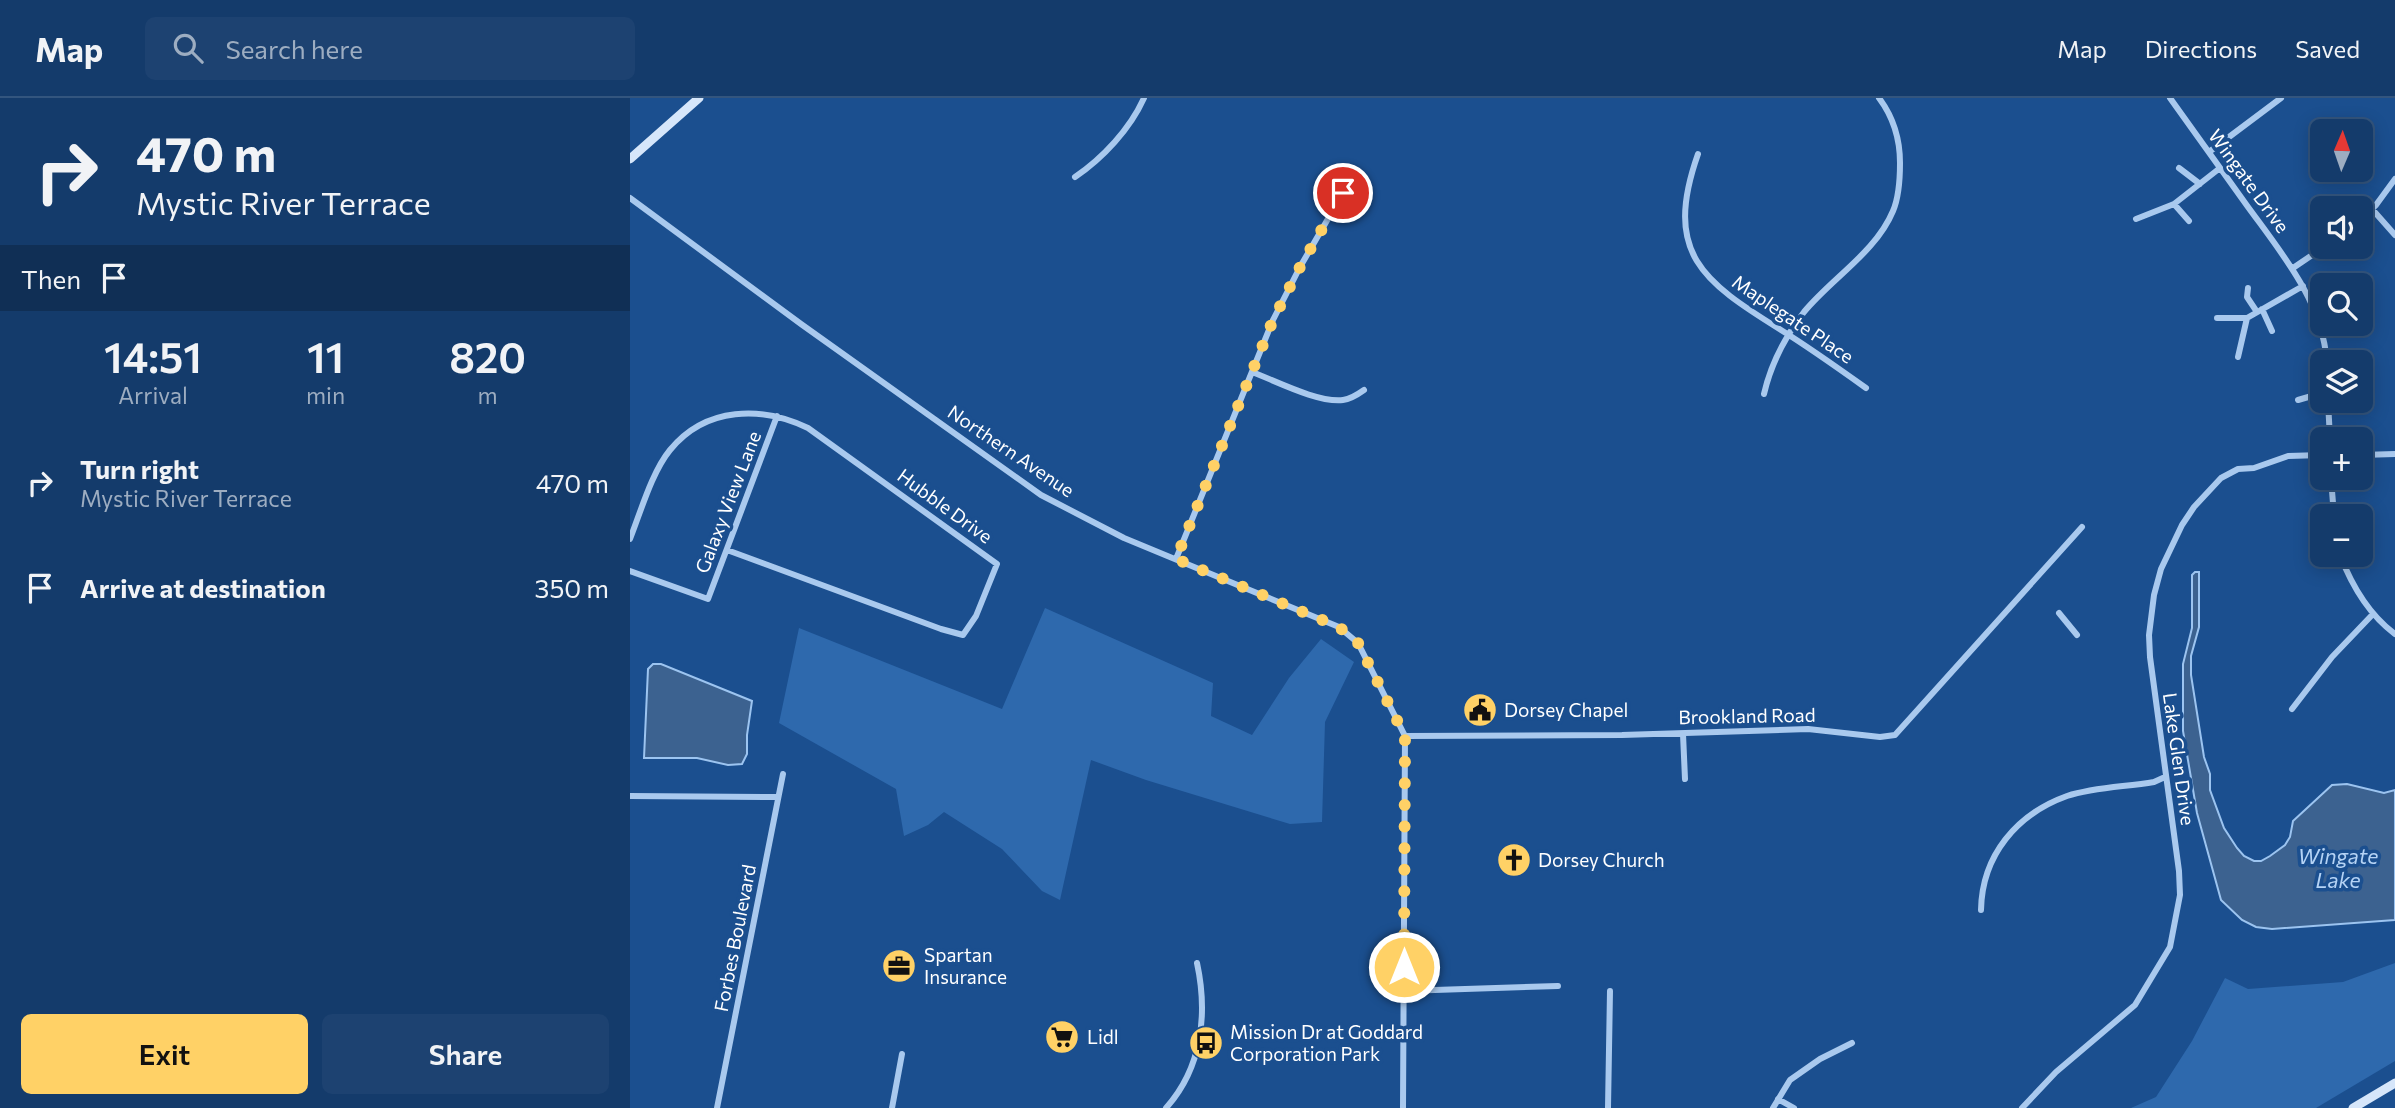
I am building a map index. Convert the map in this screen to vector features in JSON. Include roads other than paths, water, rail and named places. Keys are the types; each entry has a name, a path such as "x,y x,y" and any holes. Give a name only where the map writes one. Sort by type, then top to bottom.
{"street":[{"path":"630,159 699,98"},
{"path":"1075,177 1105,151 1138,112 1144,98"},
{"path":"1764,394 1775,359 1788,334 1819,295 1867,248 1894,210 1900,178 1900,148 1894,122 1879,98"},
{"name":"Wingate Drive","path":"2170,98 2293,268 2324,335 2326,350"},
{"path":"2209,152 2281,98"},
{"name":"Maplegate Place","path":"1699,154 1686,191 1688,240 1694,256 1711,281 1735,301 1866,387"},
{"path":"2179,168 2200,184"},
{"path":"2136,219 2174,204 2220,168"},
{"path":"1176,559 1273,320 1343,193 1342,179"},
{"path":"2373,208 2395,179"},
{"name":"Northern Avenue","path":"630,198 1041,495 1114,533 1330,623 1349,633 1358,643 1405,736 1403,1108"},
{"path":"2174,204 2189,222"},
{"path":"2373,210 2395,234"},
{"path":"2293,268 2310,257"},
{"path":"2217,318 2247,318 2303,286"},
{"path":"2248,288 2247,297 2272,331"},
{"path":"2238,357 2247,318"},
{"path":"1252,372 1325,399 1351,398 1364,390"},
{"path":"2298,400 2310,396"},
{"name":"Hubble Drive","path":"630,539 660,465 670,450 683,437 715,418 738,412 755,412 776,416 808,428 997,564 971,625 963,635 727,550"},
{"name":"Galaxy View Lane","path":"630,571 708,599 776,416"},
{"path":"2373,455 2395,454"},
{"name":"Lake Glen Drive","path":"2022,1108 2056,1072 2135,1005 2171,947 2179,883 2149,635 2154,595 2161,569 2194,507 2221,478 2238,469 2254,468 2288,456 2310,455"},
{"name":"Brookland Road","path":"1405,736 1683,734 1808,729 1880,737 1895,735 2081,527"},
{"path":"2345,567 2373,614 2395,634"},
{"path":"2059,612 2077,635"},
{"path":"2292,709 2332,657 2373,614"},
{"path":"1683,734 1685,779"},
{"name":"Forbes Boulevard","path":"717,1108 783,774"},
{"path":"1981,910 1983,882 1992,858 2009,834 2027,818 2069,796 2154,782 2165,777"},
{"path":"630,796 778,797"},
{"path":"1166,1108 1188,1077 1200,1039 1203,1007 1197,963"},
{"path":"1404,991 1558,986"},
{"path":"1608,1108 1610,991"},
{"path":"1773,1108 1790,1080 1819,1059 1852,1043"},
{"path":"892,1108 902,1054"},
{"path":"2353,1108 2395,1083"},
{"path":"1779,1099 1794,1108"}],"water":[{"name":"Wingate Lake","path":"2199,572 2199,627 2191,656 2191,675 2204,757 2210,774 2210,790 2224,828 2244,856 2261,861 2285,845 2290,837 2293,821 2332,785 2347,784 2384,793 2395,790 2395,920 2272,929 2256,927 2242,920 2221,900 2197,813 2183,731 2183,664 2192,628 2192,575"},
{"path":"653,664 661,664 752,701 747,754 742,764 728,765 697,758 644,758 648,669"}],"place":[{"name":"Dorsey Chapel","path":"1480,710"},
{"name":"Dorsey Church","path":"1514,860"},
{"name":"Spartan Insurance","path":"899,966"},
{"name":"Lidl","path":"1062,1037"},
{"name":"Mission Dr at Goddard Corporation Park","path":"1206,1043"}]}
